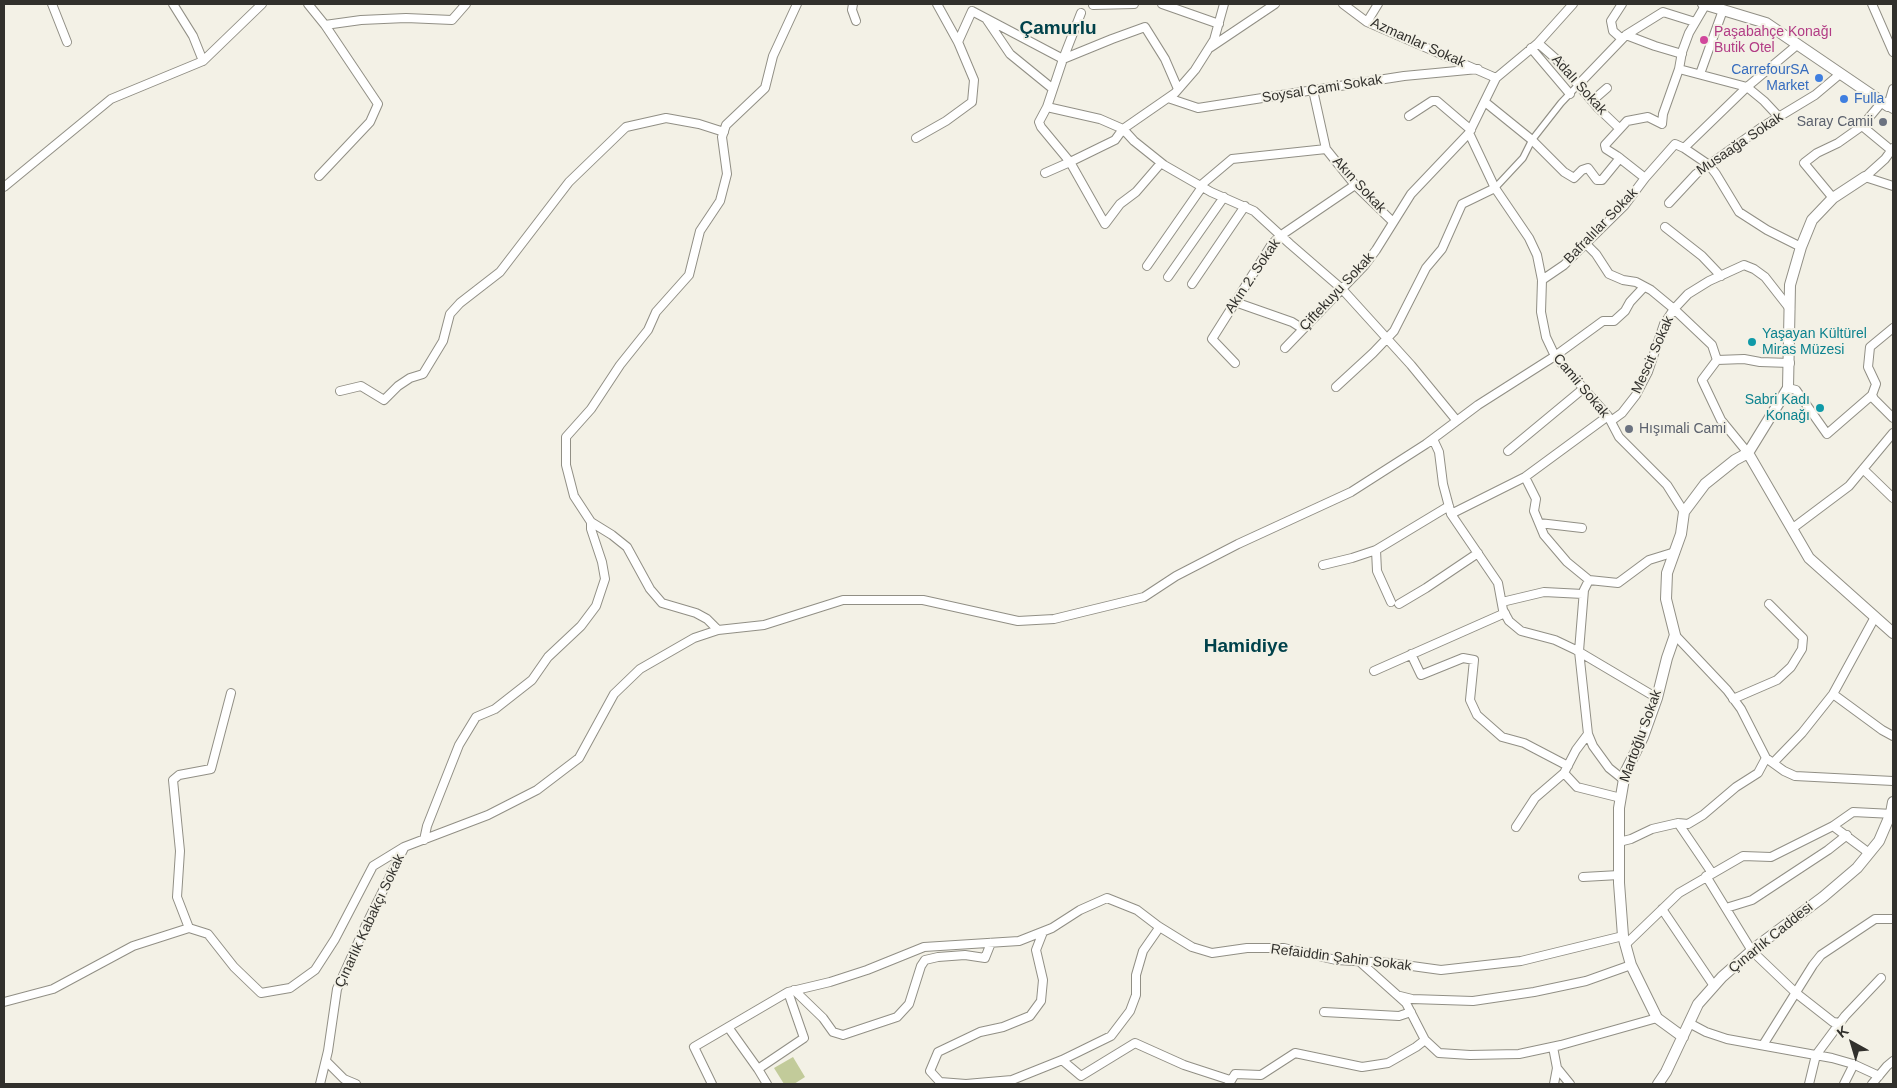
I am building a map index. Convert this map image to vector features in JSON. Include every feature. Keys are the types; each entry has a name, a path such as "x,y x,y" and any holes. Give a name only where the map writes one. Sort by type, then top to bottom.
{"street":[{"path":"52,4 67,42"},
{"path":"173,4 192,36 203,61"},
{"path":"4,187 111,99 203,61 262,4"},
{"path":"308,4 325,25 378,104 370,122 319,176"},
{"path":"325,25 361,20 406,18 452,20 466,4"},
{"path":"718,630 707,619 696,613 662,603 650,589 627,546 591,522 574,496 566,465 566,437 591,408 620,365 648,330 656,312 689,274 700,231 720,201 727,174 722,137 726,125 765,88 773,56 797,4"},
{"path":"853,4 852,10 856,21"},
{"path":"916,138 946,121 972,102 974,80 958,42 937,4"},
{"path":"1093,6 1135,4"},
{"path":"1162,4 1219,24"},
{"path":"1045,173 1115,140 1123,129 1178,89 1195,70 1214,40 1224,4"},
{"path":"1208,49 1275,4"},
{"name":"Azmanlar Sokak","path":"1343,4 1367,22 1496,78"},
{"path":"1367,22 1378,4"},
{"name":"Çiftekuyu Sokak","path":"1285,348 1364,266 1411,194 1470,131 1496,78 1535,45 1573,4"},
{"path":"1622,4 1611,21 1613,31 1624,37 1682,54"},
{"path":"1645,178 1606,149 1605,145 1627,121 1648,117 1662,124 1663,114 1680,69 1682,54 1695,22 1705,4 1766,23 1888,105"},
{"path":"1872,4 1893,52"},
{"path":"1877,4 1893,42"},
{"path":"958,42 973,8 986,18 1063,59"},
{"path":"1700,74 1723,10"},
{"path":"1336,386 1394,331 1426,268 1442,248 1462,204 1494,188 1523,158 1532,140 1570,94 1624,37 1662,12 1695,22"},
{"path":"1081,14 1047,107 1039,122 1040,127 1070,162 1105,224 1120,204 1136,192 1161,163"},
{"path":"986,18 1010,54 1053,89"},
{"path":"1063,59 1145,27 1165,59 1178,89"},
{"path":"1535,45 1570,94"},
{"name":"Adalı Sokak","path":"1535,45 1556,59 1619,128"},
{"path":"1797,45 1747,87 1684,148 1709,166 1716,174 1739,212 1767,230 1801,247"},
{"name":"Soysal Cami Sokak","path":"1168,98 1198,108 1404,76 1478,69"},
{"path":"1680,69 1747,87 1779,117"},
{"name":"Musaağa Sokak","path":"1669,203 1685,184 1762,127 1815,95 1840,74"},
{"path":"1592,100 1607,88"},
{"path":"1833,198 1804,163 1817,153 1838,143 1888,105 1893,89"},
{"name":"Akın Sokak","path":"1313,90 1326,149 1355,185 1392,222"},
{"path":"1409,116 1432,101 1437,101 1470,131"},
{"path":"1485,102 1532,140 1559,167 1574,178 1582,170 1588,168 1597,180 1602,180 1620,158"},
{"path":"1047,107 1100,119 1123,129 1134,141 1161,163 1201,186 1254,211 1342,289 1457,421"},
{"path":"340,391 361,386 384,400 398,386 410,378 423,374 443,341 450,314 460,303 500,272 569,182 626,127 666,118 699,124 724,132"},
{"path":"1862,126 1892,149 1865,178 1833,198 1812,220 1801,247 1790,285 1790,363 1788,388 1748,453 1735,460 1705,484 1684,512 1681,534 1667,573 1666,599 1676,635 1741,709 1766,758 1773,764 1795,776 1893,781"},
{"name":"Camii Sokak","path":"1470,131 1494,188 1529,238 1537,255 1542,280 1541,312 1546,337 1555,356 1609,418 1619,437 1667,485 1684,512"},
{"name":"Bafralılar Sokak","path":"1542,280 1564,265 1624,206 1645,178 1675,144 1684,148"},
{"path":"1147,266 1201,186 1232,159 1326,149"},
{"path":"1865,178 1893,186"},
{"name":"Akın 2. Sokak","path":"1235,363 1212,339 1272,244 1280,236 1355,185"},
{"path":"1168,277 1224,197"},
{"path":"1192,284 1245,206"},
{"path":"1665,227 1702,256 1721,276"},
{"path":"1585,243 1596,254 1609,274 1644,286 1674,309 1712,345 1717,360"},
{"name":"Mescit Sokak","path":"1322,565 1376,550 1450,510 1525,477 1609,418 1622,413 1636,395 1648,372 1664,324 1674,309 1688,294 1709,281 1744,265 1765,277 1790,309"},
{"path":"4,1002 53,989 133,946 189,928 208,934 234,967 261,993 290,988 315,970 335,939 374,866 404,847 488,815 537,790 579,758 614,694 640,669 694,638 718,630 764,624 843,600 923,600 1018,620 1054,619 1144,597 1176,576 1230,548 1351,492 1433,439 1478,405 1555,356 1603,321 1614,321 1625,311 1644,286"},
{"path":"1235,302 1292,322 1303,329"},
{"path":"1788,388 1796,390 1827,434 1872,395 1876,384 1868,367 1870,347 1893,328"},
{"path":"1717,360 1744,359 1760,362 1790,363"},
{"path":"1717,360 1702,380 1721,420 1748,453 1809,558 1893,633"},
{"path":"1508,450 1584,388"},
{"path":"1872,395 1893,418"},
{"path":"1792,528 1849,486 1893,433"},
{"path":"1433,439 1438,452 1443,484 1450,510 1498,583 1504,613 1509,622 1521,631 1555,640 1579,651 1657,698"},
{"path":"1863,469 1893,498"},
{"path":"1525,477 1536,499 1534,511 1544,535 1567,562 1589,580 1618,583 1649,560 1674,552"},
{"path":"424,840 426,826 459,745 476,717 495,709 532,680 548,657 581,626 596,606 604,579 602,562 591,529 591,522"},
{"path":"1539,522 1582,528"},
{"path":"1376,550 1377,571 1395,603 1426,588 1478,553"},
{"path":"1589,580 1584,594 1579,651 1588,734 1593,746 1609,768 1624,780"},
{"path":"1502,602 1544,592 1584,594"},
{"path":"1733,700 1776,680 1791,667 1802,649 1803,638 1769,604"},
{"path":"1374,671 1504,613"},
{"path":"1773,764 1802,733 1833,694 1875,617"},
{"name":"Martoğlu Sokak","path":"1658,1018 1631,965 1624,940 1619,876 1619,808 1625,773 1643,737 1676,635"},
{"path":"1412,654 1421,675 1463,658 1474,660 1470,700 1478,715 1502,737 1524,743 1566,769 1578,787 1621,798"},
{"path":"189,928 177,897 180,851 173,780 180,775 211,769 232,693"},
{"path":"1833,694 1893,736"},
{"path":"1516,827 1535,798 1566,769 1576,750 1588,734"},
{"path":"1619,842 1631,839 1652,829 1678,822 1688,824 1703,815 1736,787 1758,773 1766,758"},
{"path":"1624,940 1679,893 1743,856 1771,857 1833,826 1852,812 1893,810"},
{"name":"Çınarlık Caddesi","path":"1658,1084 1683,1038 1698,1004 1714,986 1752,951 1823,897 1857,868 1879,841 1893,810"},
{"path":"1678,822 1752,951 1796,993 1833,1022 1840,1023"},
{"path":"1833,826 1869,853"},
{"path":"1726,908 1752,900 1828,850 1847,835"},
{"name":"Çınarlık Kabakçı Sokak","path":"320,1084 326,1061 337,989 404,847"},
{"path":"1583,877 1619,876"},
{"name":"Refaiddin Şahin Sokak","path":"712,1084 694,1047 791,991 858,973 924,947 1019,941 1052,928 1080,910 1107,898 1137,910 1159,928 1192,947 1212,953 1247,948 1284,948 1336,960 1390,963 1450,970 1521,961 1624,940"},
{"path":"1662,909 1714,986"},
{"path":"1763,1045 1821,954 1875,920 1893,919"},
{"path":"1043,932 1036,950 1043,980 1042,1002 1030,1016 1003,1027 980,1032 938,1052 930,1071 940,1082 966,1084 1012,1080 1062,1060 1112,1036 1130,1011 1136,994 1136,975 1143,951 1159,928"},
{"path":"791,991 823,1018 833,1032 843,1035 897,1017 910,1004 918,974 925,960 965,955 985,958 991,943"},
{"path":"1359,961 1406,1002 1425,1040 1439,1052 1470,1055 1519,1054 1553,1047 1658,1018 1683,1038"},
{"path":"1398,996 1412,999 1472,1001 1516,995 1586,981 1631,965"},
{"path":"1809,1084 1816,1055 1840,1023 1881,978"},
{"path":"758,1068 804,1038 791,991"},
{"path":"1324,1012 1399,1016 1411,1012"},
{"path":"1689,1023 1706,1032 1727,1039 1854,1064 1879,1076"},
{"path":"728,1027 758,1068 767,1084"},
{"path":"1062,1060 1081,1076 1134,1042 1184,1065 1230,1082 1235,1074 1261,1075 1295,1054 1362,1068 1388,1064 1425,1040"},
{"path":"1553,1047 1557,1068 1554,1084"},
{"path":"326,1061 344,1078 356,1084"},
{"path":"1872,1084 1893,1061"},
{"path":"1844,1084 1854,1064"},
{"path":"1557,1068 1570,1084"}],"green space":[{"path":"793,1057 805,1077 794,1084 784,1084 774,1068"}],"place":[{"name":"Paşabahçe Konağı Butik Otel","path":"1704,40"},
{"name":"CarrefourSA Market","path":"1819,78"},
{"name":"Fulla","path":"1844,99"},
{"name":"Saray Camii","path":"1883,122"},
{"name":"Yaşayan Kültürel Miras Müzesi","path":"1752,342"},
{"name":"Sabri Kadı Konağı","path":"1820,408"},
{"name":"Hışımali Cami","path":"1629,429"}],"district":[{"name":"Çamurlu","path":"1058,29"},
{"name":"Hamidiye","path":"1246,647"}]}
